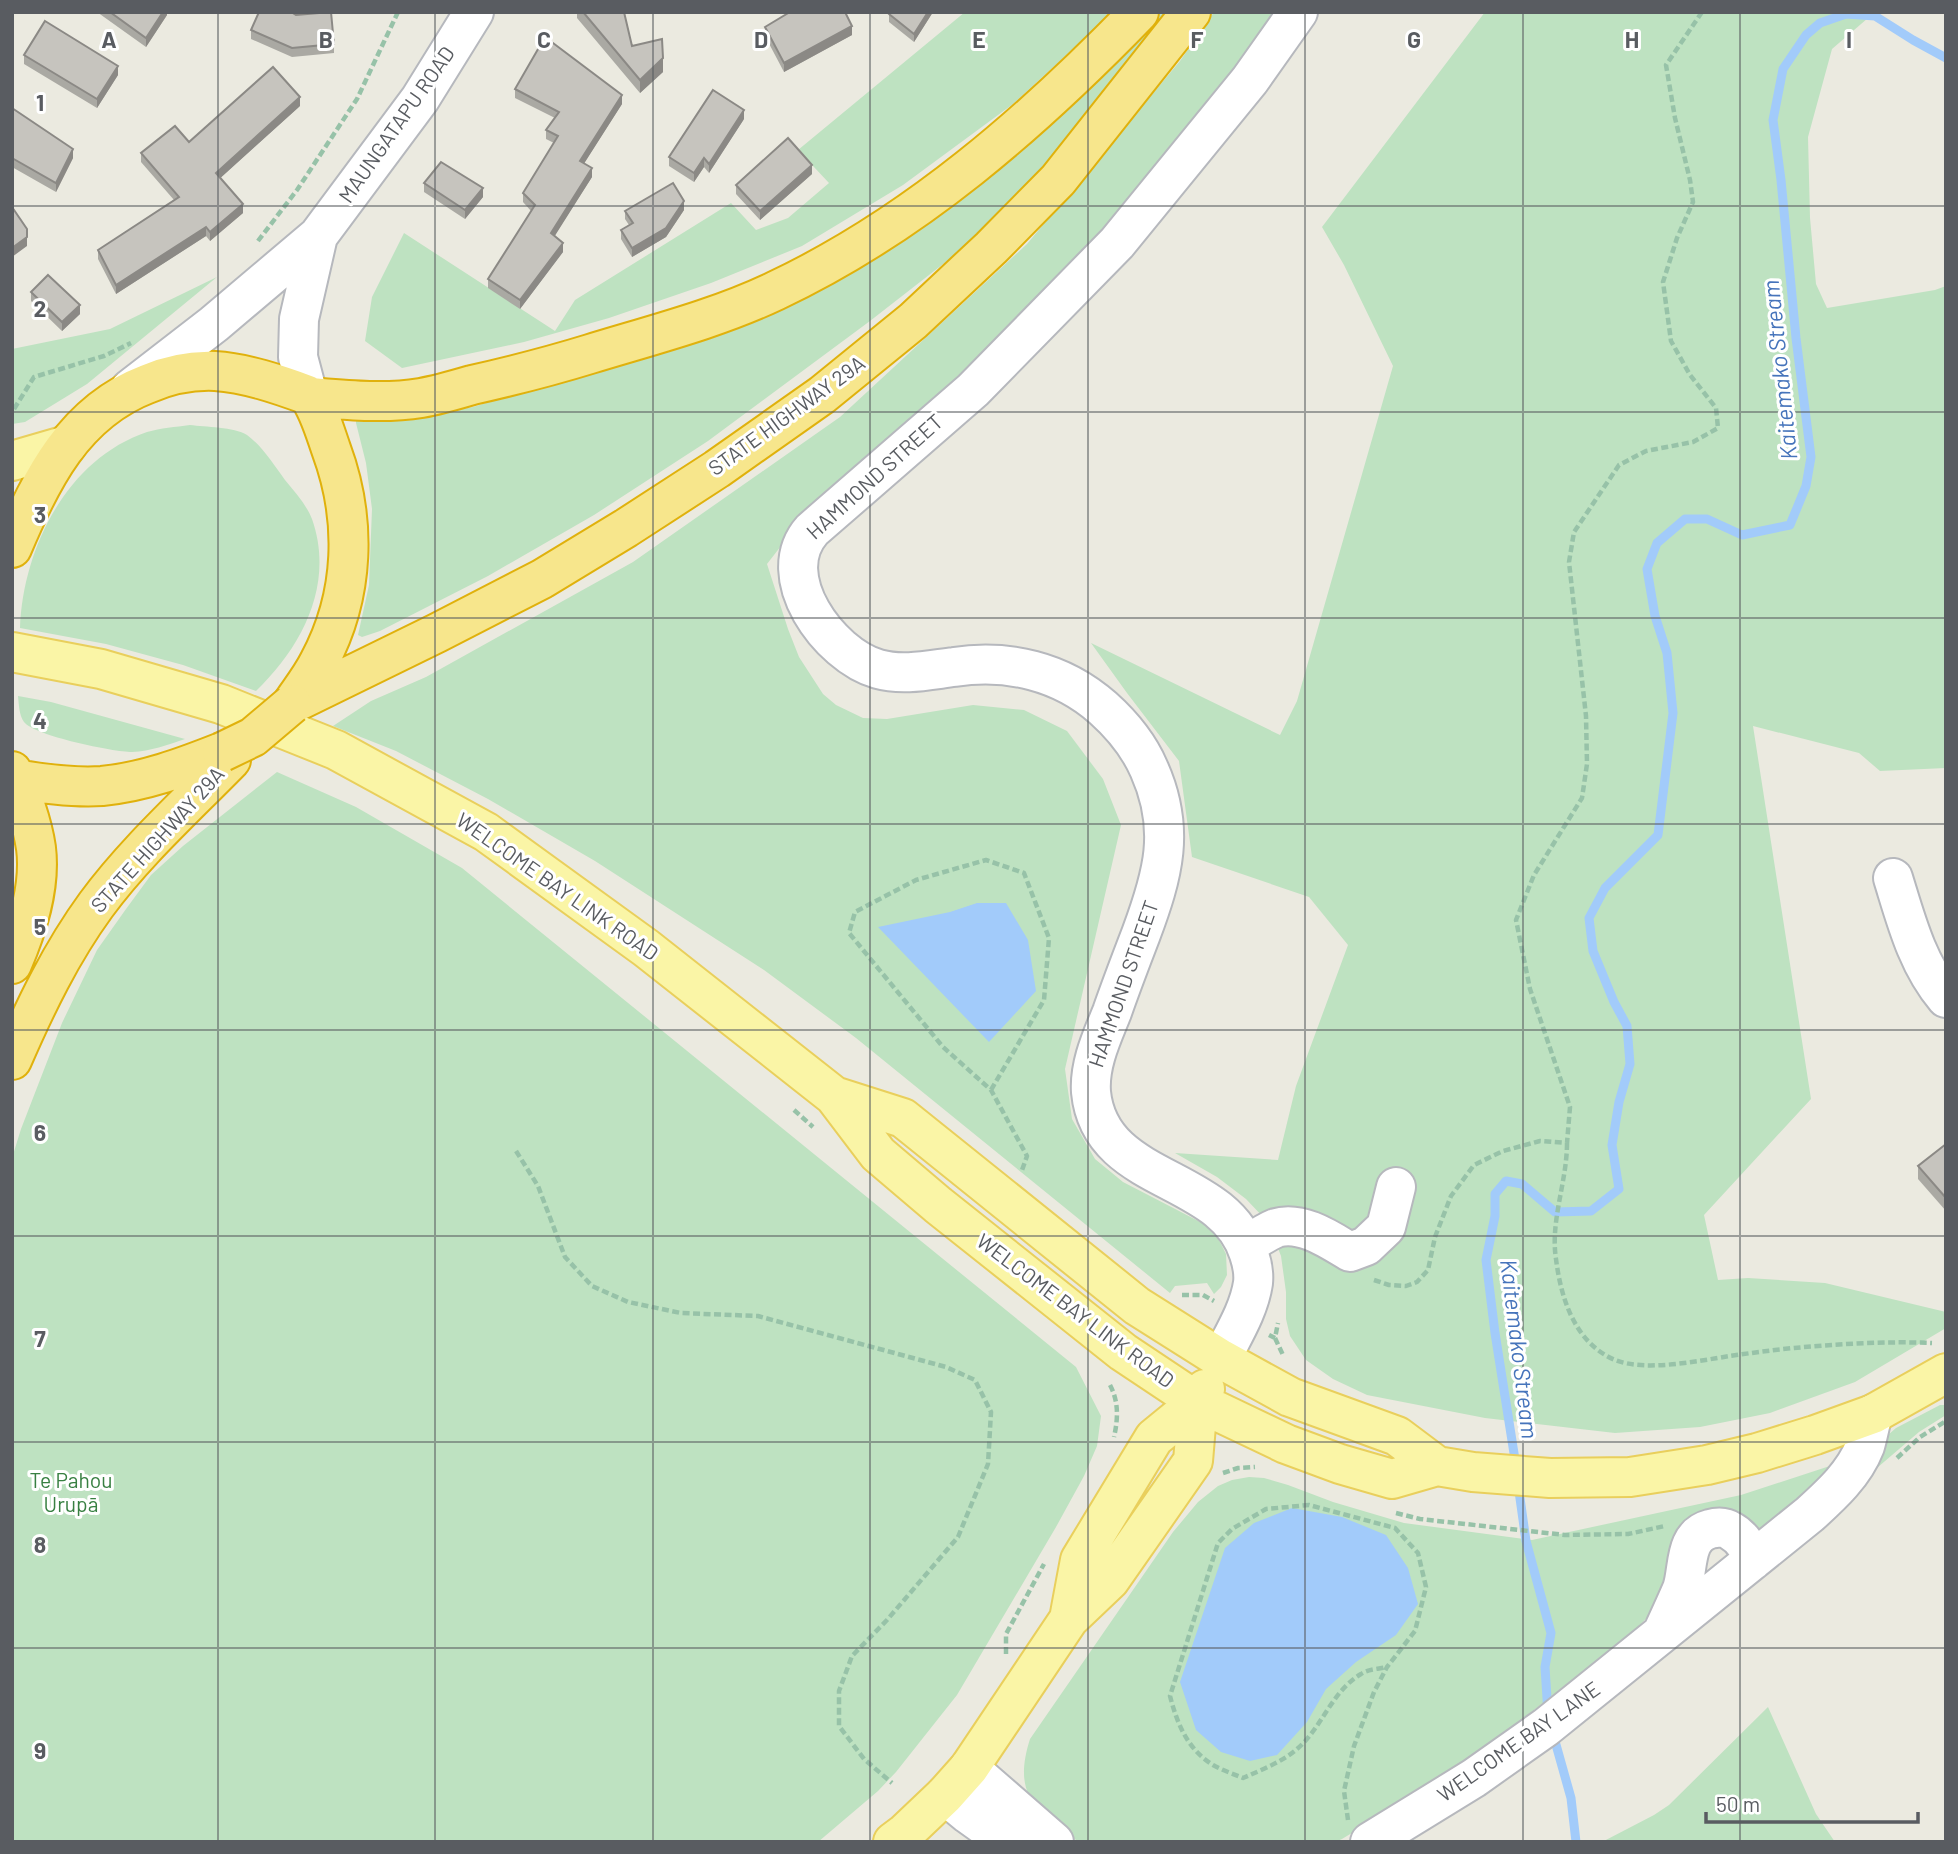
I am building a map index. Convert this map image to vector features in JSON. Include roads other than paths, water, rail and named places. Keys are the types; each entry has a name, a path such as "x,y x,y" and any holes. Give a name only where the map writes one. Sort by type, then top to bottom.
{"highway":[{"path":"12,548 44,479 66,445 100,410 126,392 173,375 215,371 236,374 309,396 363,401 420,398 543,368 719,314 774,292 830,264 894,225 966,172 1046,103 1139,12"},
{"name":"STATE HIGHWAY 29A","path":"12,1060 54,971 96,905 235,750 292,704 542,579 717,469 822,395 913,321 1058,180 1191,12"},
{"path":"292,704 319,663 332,635 345,590 349,553 349,524 337,464 309,396"},
{"path":"13,776 74,786 103,786 160,774 235,750"},
{"path":"12,964 28,920 36,872 36,849 27,809 13,776"}],"main road":[{"path":"12,461 66,445"},
{"name":"WELCOME BAY LINK ROAD","path":"12,652 102,669 221,704 336,750 486,832 646,948 834,1096 878,1153 938,1205 1123,1353 1198,1402 1286,1444 1340,1464 1392,1479 1455,1469 1550,1478 1630,1477 1707,1465 1802,1440 1873,1414 1940,1358"},
{"name":"WELCOME BAY LINK ROAD","path":"834,1096 902,1118 1137,1306 1221,1359 1290,1397 1396,1436 1455,1469"},
{"path":"893,1842 957,1781 1069,1619 1080,1560 1154,1438 1198,1402 1221,1359"}],"street":[{"name":"MAUNGATAPU ROAD","path":"126,392 214,324 318,236 421,99 474,12"},
{"name":"HAMMOND STREET","path":"1221,1359 1248,1302 1253,1280 1247,1245 1239,1231 1216,1208 1141,1166 1122,1152 1105,1130 1095,1110 1091,1081 1096,1057 1154,898 1166,840 1162,805 1155,782 1136,746 1122,726 1103,708 1082,692 1044,673 1021,667 978,664 909,673 875,668 858,661 835,644 815,617 802,585 798,564 802,544 812,530 973,390 1117,243 1250,80 1298,12"},
{"name":"MAUNGATAPU ROAD","path":"309,396 298,357 299,319 318,236"},
{"path":"1893,878 1917,952 1946,998"},
{"path":"1247,1245 1278,1228 1288,1226 1310,1231 1350,1252 1366,1246 1386,1227 1396,1187"},
{"name":"WELCOME BAY LANE","path":"1359,1835 1474,1778 1546,1727 1752,1561 1839,1486 1857,1463 1873,1414"},
{"name":"WELCOME BAY LANE","path":"1661,1634 1681,1590 1688,1553 1697,1535 1706,1529 1728,1529 1737,1535 1750,1551 1752,1561"},
{"path":"957,1781 968,1814 1007,1842"},
{"path":"957,1781 1054,1842"}],"water":[{"path":"977,903 1006,903 1028,940 1036,991 989,1042 878,927 950,912"},
{"path":"1292,1508 1342,1517 1386,1535 1408,1568 1418,1604 1396,1635 1356,1662 1326,1689 1307,1722 1277,1755 1250,1761 1221,1752 1196,1730 1180,1682 1225,1548 1254,1523"}],"waterway":[{"name":"Kaitemako Stream","path":"1516,1466 1486,1260 1495,1216 1495,1194 1506,1181 1522,1184 1555,1212 1591,1211 1619,1189 1612,1145 1619,1102 1630,1064 1627,1026 1593,951 1589,918 1605,888 1658,835 1673,713 1667,653 1655,616 1647,569 1657,543 1685,519 1707,519 1742,535 1790,525 1806,486 1811,457 1773,120 1783,69 1806,35 1820,23 1846,14 1875,16 1946,58"},
{"name":"Kaitemako Stream","path":"1518,1484 1526,1541 1551,1633 1545,1667 1548,1714"},
{"name":"Kaitemako Stream","path":"1553,1734 1571,1798 1576,1842"}],"park label":[{"name":"Te Pahou Urupā","path":"71,1493"}]}
